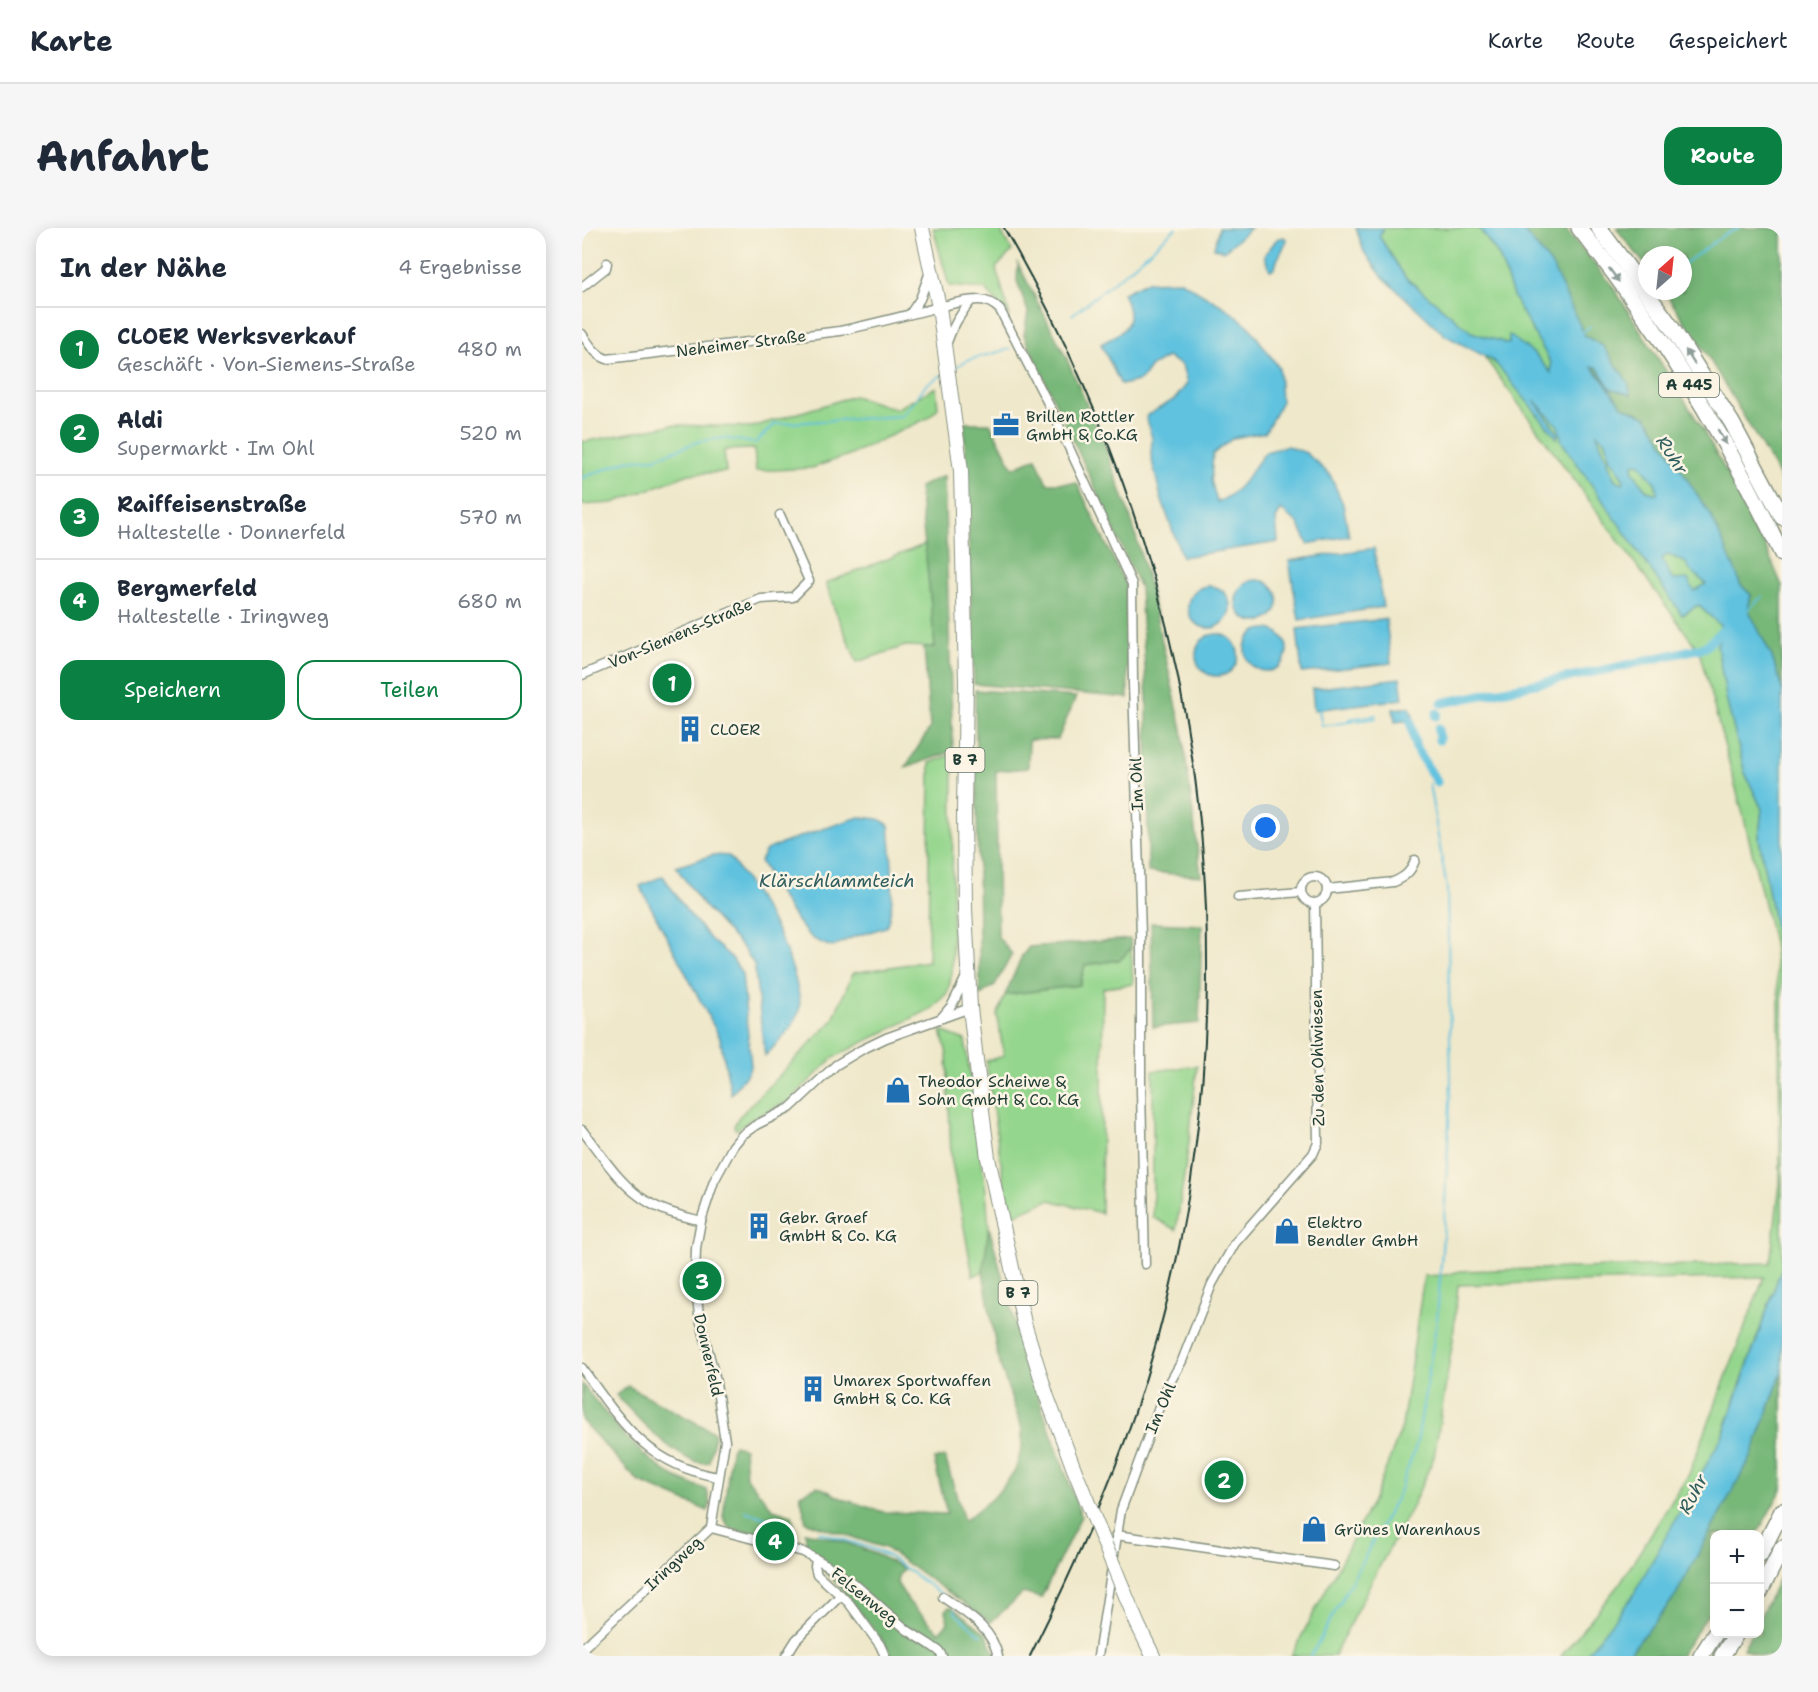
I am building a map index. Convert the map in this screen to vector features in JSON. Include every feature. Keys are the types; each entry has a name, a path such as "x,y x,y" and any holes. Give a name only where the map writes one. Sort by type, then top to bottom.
{"highway":[{"name":"A 445","path":"1579,228 1656,332 1712,421 1782,554"},
{"name":"A 445","path":"1599,228 1676,335 1732,423 1782,517"},
{"path":"1764,1547 1782,1511"},
{"path":"1764,1584 1782,1548"},
{"path":"1701,1656 1712,1638"},
{"path":"1722,1656 1733,1638"}],"main road":[{"name":"B 7","path":"922,228 939,307 961,471 966,683 964,812 968,971 970,1008 988,1158 1024,1323 1047,1397 1074,1470 1137,1623 1153,1656"}],"street":[{"path":"582,287 606,268 607,262"},
{"path":"910,314 920,299 931,269"},
{"name":"Neheimer Straße","path":"582,334 594,351 608,359 840,331 939,307 980,300 995,305 1000,310 1011,332"},
{"path":"945,349 952,328 971,301"},
{"name":"Im Ohl","path":"1011,332 1053,413 1132,584 1141,935 1141,1090 1145,1264"},
{"name":"Von-Siemens-Straße","path":"582,675 761,599 793,597 809,581 780,515"},
{"path":"1328,889 1393,882 1404,878 1415,860"},
{"path":"1313,877 1324,882 1328,889 1326,897 1315,904 1304,899 1301,892 1303,884 1313,877"},
{"path":"1238,897 1301,892"},
{"name":"Zu den Ohlwiesen","path":"1212,1284 1235,1243 1313,1154 1318,1143 1315,904"},
{"path":"939,1019 952,1005 968,971"},
{"name":"Donnerfeld","path":"711,1528 725,1441 715,1377 699,1315 695,1280 696,1248 701,1221 714,1181 733,1146 742,1135 756,1125 790,1108 836,1065 861,1050 970,1008"},
{"path":"582,1130 613,1170 639,1196 668,1211 701,1221"},
{"name":"Im Ohl","path":"1098,1656 1121,1510 1161,1402 1182,1361 1212,1284"},
{"path":"582,1368 613,1412 642,1442 678,1466 697,1473 718,1476"},
{"name":"Iringweg","path":"582,1648 711,1528 802,1552 816,1559"},
{"path":"1116,1535 1334,1566"},
{"path":"816,1559 816,1574 841,1595 862,1620 885,1656"},
{"name":"Felsenweg","path":"816,1559 857,1586 906,1630 939,1651 942,1656"},
{"path":"786,1656 796,1640 841,1595"},
{"path":"943,1597 988,1632 995,1644 998,1656"}],"green space":[{"path":"933,228 999,228 1012,251 996,268 1010,316 985,289 949,286"},
{"path":"1384,228 1479,228 1499,256 1514,298 1551,363 1551,374 1536,355 1509,336 1510,344 1471,333 1405,277 1379,236"},
{"path":"1521,228 1565,228 1611,284 1697,420 1757,526 1782,586 1782,689 1772,657 1748,609 1751,595 1740,584 1737,574 1647,417 1622,406 1591,364 1597,367 1610,388 1631,395 1603,346 1585,336"},
{"path":"1616,228 1782,228 1782,483 1704,350 1670,300 1692,300 1692,246 1638,246 1638,256"},
{"path":"1018,264 1066,357 1106,449 1132,522 1182,729 1201,876 1148,872 1147,700 1140,588 1024,335 1028,312 1017,281"},
{"path":"1483,355 1522,386 1557,424 1562,442 1683,615 1698,605 1723,628 1717,645 1727,702 1745,773 1762,809 1759,838 1782,968 1782,1267 1708,1476 1661,1564 1590,1656 1561,1656 1620,1583 1689,1474 1764,1277 1458,1285 1453,1340 1434,1457 1412,1507 1334,1656 1291,1656 1375,1497 1402,1427 1424,1276 1445,1275 1460,1271 1770,1263 1780,1184 1779,999 1773,942 1744,818 1699,651"},
{"path":"936,387 938,408 928,418 849,455 812,468 756,471 754,449 724,450 726,472 689,474 613,503 582,505 582,440 583,442 671,425 752,427 854,396 896,409"},
{"path":"964,423 990,423 1013,468 1036,458 1047,483 1077,483 1126,586 1128,698 974,684"},
{"path":"1596,432 1606,441 1609,460 1613,461 1624,484 1615,480"},
{"path":"1639,463 1656,484 1657,494 1647,491 1633,472 1633,464"},
{"path":"944,476 953,751 905,768 930,728 924,647 935,647 919,487"},
{"path":"926,544 935,647 905,646 857,662 826,583"},
{"path":"1668,554 1687,563 1690,570 1707,584 1694,592 1673,580 1661,559"},
{"path":"975,690 1076,697 1058,739 1029,740 1028,768 996,771 998,937 1012,954 995,985 980,995"},
{"path":"953,754 952,972 948,992 933,1008 834,1057 789,1101 753,1118 736,1130 734,1126 738,1118 832,1021 853,973 928,961 930,763"},
{"path":"1151,923 1202,925 1199,1023 1153,1027"},
{"path":"1130,939 1131,948 1120,960 1085,965 1080,985 1005,995 1022,956 1029,947"},
{"path":"1131,948 1133,984 1103,988 1101,1213 1049,1200 1009,1217 986,1061 1004,1056 997,1015 1005,995 1079,985 1085,965 1120,960"},
{"path":"941,1031 965,1040 986,1191 989,1227 983,1272 973,1276 951,1157 947,1054"},
{"path":"1197,1066 1176,1230 1153,1217 1153,1071"},
{"path":"989,1227 1026,1363 1081,1516 1041,1598 1023,1593 991,1622 885,1548 806,1522 800,1494 818,1486 843,1499 883,1512 947,1514 934,1459 945,1457 964,1521 996,1495 1015,1471 1022,1447 1022,1429 998,1359 983,1272"},
{"path":"1782,1372 1782,1489 1759,1530 1711,1530 1751,1457"},
{"path":"582,1384 623,1434 647,1457 673,1476 707,1490 710,1504 708,1511 638,1481 582,1421"},
{"path":"628,1386 715,1433 709,1462 698,1462 686,1457 646,1426 616,1395"},
{"path":"734,1445 744,1448 746,1477 773,1509 792,1515 797,1542 791,1546 730,1528 723,1517 731,1450"},
{"path":"805,1532 856,1546 904,1569 898,1576 897,1583 909,1602 939,1632 948,1623 946,1611 952,1607 986,1633 996,1656 892,1656 841,1588 821,1567 822,1558 807,1548"},
{"path":"1710,1532 1710,1611 1680,1656 1627,1656 1674,1598"},
{"path":"1782,1572 1782,1656 1760,1656 1743,1649 1749,1638 1764,1638 1764,1609"}],"water":[{"path":"1219,228 1251,228 1224,251 1214,248"},
{"path":"1356,228 1384,228 1379,236 1405,277 1471,332 1509,344 1509,335 1536,355 1551,373 1551,363 1514,298 1499,256 1479,228 1521,228 1551,264 1585,336 1603,346 1628,382 1631,395 1610,388 1597,367 1592,366 1622,406 1647,417 1711,516 1740,584 1751,595 1748,609 1772,657 1782,689 1782,968 1759,838 1762,809 1745,773 1727,702 1717,645 1723,628 1698,605 1682,615 1562,442 1558,426 1534,400 1558,433 1557,438 1494,361 1446,336 1382,276 1364,252","holes":["1597,434 1606,441 1610,460 1613,461 1624,480 1623,483 1615,480","1639,463 1656,484 1657,494 1647,491 1633,472 1633,464","1668,554 1686,563 1690,570 1706,584 1694,591 1688,579 1673,580 1662,559"]},
{"path":"1284,237 1287,240 1275,268 1270,270 1264,256 1277,239"},
{"path":"1181,281 1226,308 1249,326 1279,368 1281,403 1265,432 1233,438 1213,454 1211,480 1217,502 1239,488 1266,452 1287,446 1306,453 1330,475 1343,504 1349,536 1308,544 1298,523 1281,510 1276,519 1278,542 1182,557 1161,498 1151,456 1152,438 1146,416 1175,399 1187,384 1182,365 1167,357 1151,366 1141,380 1121,385 1101,344 1118,334 1127,324 1129,312 1123,293 1146,282"},
{"path":"1374,548 1383,607 1299,620 1289,561"},
{"path":"1257,580 1272,586 1278,601 1272,616 1257,622 1242,616 1236,601 1242,586"},
{"path":"1209,586 1224,592 1230,607 1224,622 1209,628 1194,622 1188,607 1194,592"},
{"path":"1386,619 1391,663 1302,673 1297,629"},
{"path":"1266,629 1281,635 1287,650 1281,665 1266,671 1251,665 1245,650 1251,635"},
{"path":"1217,634 1232,640 1238,655 1232,670 1217,676 1202,670 1196,655 1202,640"},
{"path":"1400,678 1403,699 1314,710 1312,689"},
{"path":"1410,707 1414,720 1395,722 1393,709"},
{"name":"Klärschlammteich","path":"859,817 879,819 889,825 892,877 889,917 886,927 853,937 832,947 813,939 804,930 760,861 766,850"},
{"path":"713,855 729,856 770,918 788,956 799,993 799,1011 793,1024 765,1056 754,964 743,948 703,905 676,867"},
{"path":"663,876 686,910 711,940 732,958 742,974 751,1066 731,1094 720,1038 640,886"},
{"path":"1782,1267 1782,1372 1751,1457 1674,1598 1627,1656 1585,1656 1632,1597 1724,1433"}],"waterway":[{"path":"1072,315 1131,268 1176,228"},
{"name":"Ruhr","path":"1507,228 1545,274 1558,304"},
{"path":"1692,258 1724,235 1739,228"},
{"path":"1581,334 1590,326"},
{"path":"952,369 968,360 1010,349"},
{"path":"582,478 626,461 655,458 700,441 724,438 755,443 775,424 902,416 927,384 942,375"},
{"path":"1747,610 1763,596"},
{"path":"1442,703 1705,647 1725,628"},
{"path":"1319,710 1322,726 1376,718"},
{"path":"1348,721 1376,715"},
{"path":"1410,720 1416,749 1437,782"},
{"path":"1438,729 1439,740"},
{"path":"1311,1656 1398,1495 1417,1443 1437,1320 1451,1083 1447,889 1429,783"},
{"path":"745,1511 782,1524"},
{"path":"819,1532 888,1556 943,1595"},
{"path":"955,1610 955,1613 981,1635"}],"railway":[{"path":"1004,228 1049,312 1090,399 1125,488 1154,579 1179,682 1196,787 1205,893 1207,999 1200,1105 1186,1210 1164,1314 1134,1415 1111,1477 1073,1567 1030,1656"}],"place":[{"name":"Brillen Rottler GmbH & Co.KG","path":"1006,425"},
{"name":"CLOER Werksverkauf","path":"672,683"},
{"name":"CLOER","path":"690,729"},
{"name":"Theodor Scheiwe & Sohn GmbH & Co. KG","path":"898,1090"},
{"name":"Gebr. Graef GmbH & Co. KG","path":"759,1226"},
{"name":"Elektro Bendler GmbH","path":"1287,1231"},
{"name":"Raiffeisenstraße","path":"702,1281"},
{"name":"Umarex Sportwaffen GmbH & Co. KG","path":"813,1389"},
{"name":"Aldi","path":"1224,1480"},
{"name":"Grünes Warenhaus","path":"1314,1529"},
{"name":"Bergmerfeld","path":"775,1541"}]}
